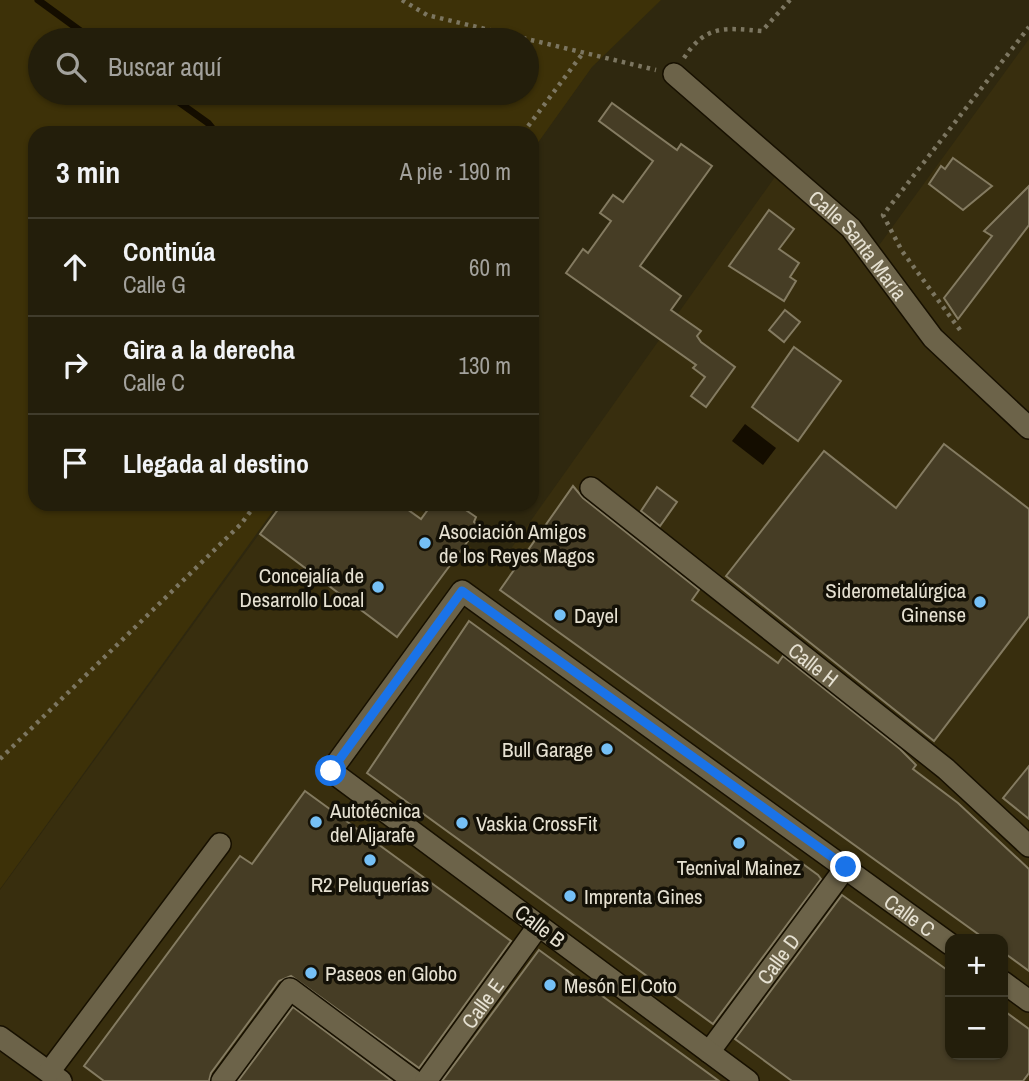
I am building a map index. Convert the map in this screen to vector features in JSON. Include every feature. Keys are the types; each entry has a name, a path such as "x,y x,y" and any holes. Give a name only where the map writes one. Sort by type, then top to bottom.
{"street":[{"name":"Calle Santa María","path":"674,74 851,228 933,338 1029,428"},
{"name":"Calle H","path":"591,488 946,769 1029,846"},
{"name":"Calle C","path":"331,771 462,591 945,940"},
{"name":"Calle B","path":"331,771 748,1081"},
{"path":"0,1037 55,1077 220,844"},
{"name":"Calle D","path":"709,1052 846,867"},
{"name":"Calle E","path":"426,1081 539,925"},
{"path":"1008,986 1029,1001"},
{"path":"222,1081 290,989 414,1081"}],"path":[{"path":"402,0 427,15 480,28"},
{"path":"539,42 674,74 695,40 720,28 762,31 790,0"},
{"path":"962,334 902,251 883,215 1029,27"},
{"path":"528,126 583,53"},
{"path":"0,760 241,524 251,511"}],"shaded area":[{"path":"0,0 661,0 592,67 539,141 539,126 28,126 28,511 273,511 0,889"},
{"path":"1029,39 1029,1081 0,1081 0,890 276,511 422,511 498,567 782,167 872,255"},
{"path":"745,424 776,448 763,465 732,441"}],"building":[{"path":"612,103 677,150 681,144 712,166 640,266 681,296 671,310 701,331 697,336 701,342 735,367 706,407 691,396 705,377 693,368 696,365 566,273 583,249 588,253 611,221 600,213 613,195 623,202 653,161 599,121"},
{"path":"953,158 992,186 963,210 929,184 941,166 945,169"},
{"path":"1029,186 1029,225 958,319 944,298 992,236 984,231"},
{"path":"769,210 794,229 779,249 799,263 790,277 796,281 784,301 729,266"},
{"path":"785,310 800,322 784,342 769,330"},
{"path":"794,347 841,381 798,441 752,407"},
{"name":"Siderometalúrgica Ginense","path":"944,444 1029,509 1029,616 934,741 726,576 824,451 896,508"},
{"path":"573,486 583,498 699,590 692,600 778,663 783,656 900,749 916,765 913,769 958,803 1029,869 1029,971 1008,956 1008,934 978,934 500,590"},
{"path":"657,487 677,502 660,526 641,511"},
{"path":"277,511 410,511 421,519 427,511 467,511 476,517 474,522 479,526 397,637 260,534"},
{"path":"469,621 821,879 713,1024 367,773"},
{"path":"1029,766 1029,819 1003,798"},
{"path":"305,791 511,941 419,1068 291,976 279,981 211,1073 209,1081 104,1081 84,1066 240,856 252,864"},
{"path":"842,895 945,968 945,1060 1008,1060 1008,1014 1029,1029 1029,1073 1023,1081 792,1081 735,1039"},
{"path":"539,950 719,1081 442,1081"},
{"path":"293,1007 392,1081 238,1081"}],"waterway":[{"path":"38,0 76,28"},
{"path":"183,105 210,126"}],"place":[{"name":"Asociación Amigos de los Reyes Magos","path":"425,543"},
{"name":"Concejalía de Desarrollo Local","path":"378,587"},
{"name":"Siderometalúrgica Ginense","path":"980,602"},
{"name":"Dayel","path":"560,615"},
{"name":"Bull Garage","path":"607,749"},
{"name":"Autotécnica del Aljarafe","path":"316,822"},
{"name":"Vaskia CrossFit","path":"462,823"},
{"name":"Tecnival Mainez","path":"739,843"},
{"name":"R2 Peluquerías","path":"370,860"},
{"name":"Imprenta Gines","path":"570,896"},
{"name":"Paseos en Globo","path":"311,973"},
{"name":"Mesón El Coto","path":"550,985"}],"route":[{"path":"331,771 462,591 846,867"}]}
